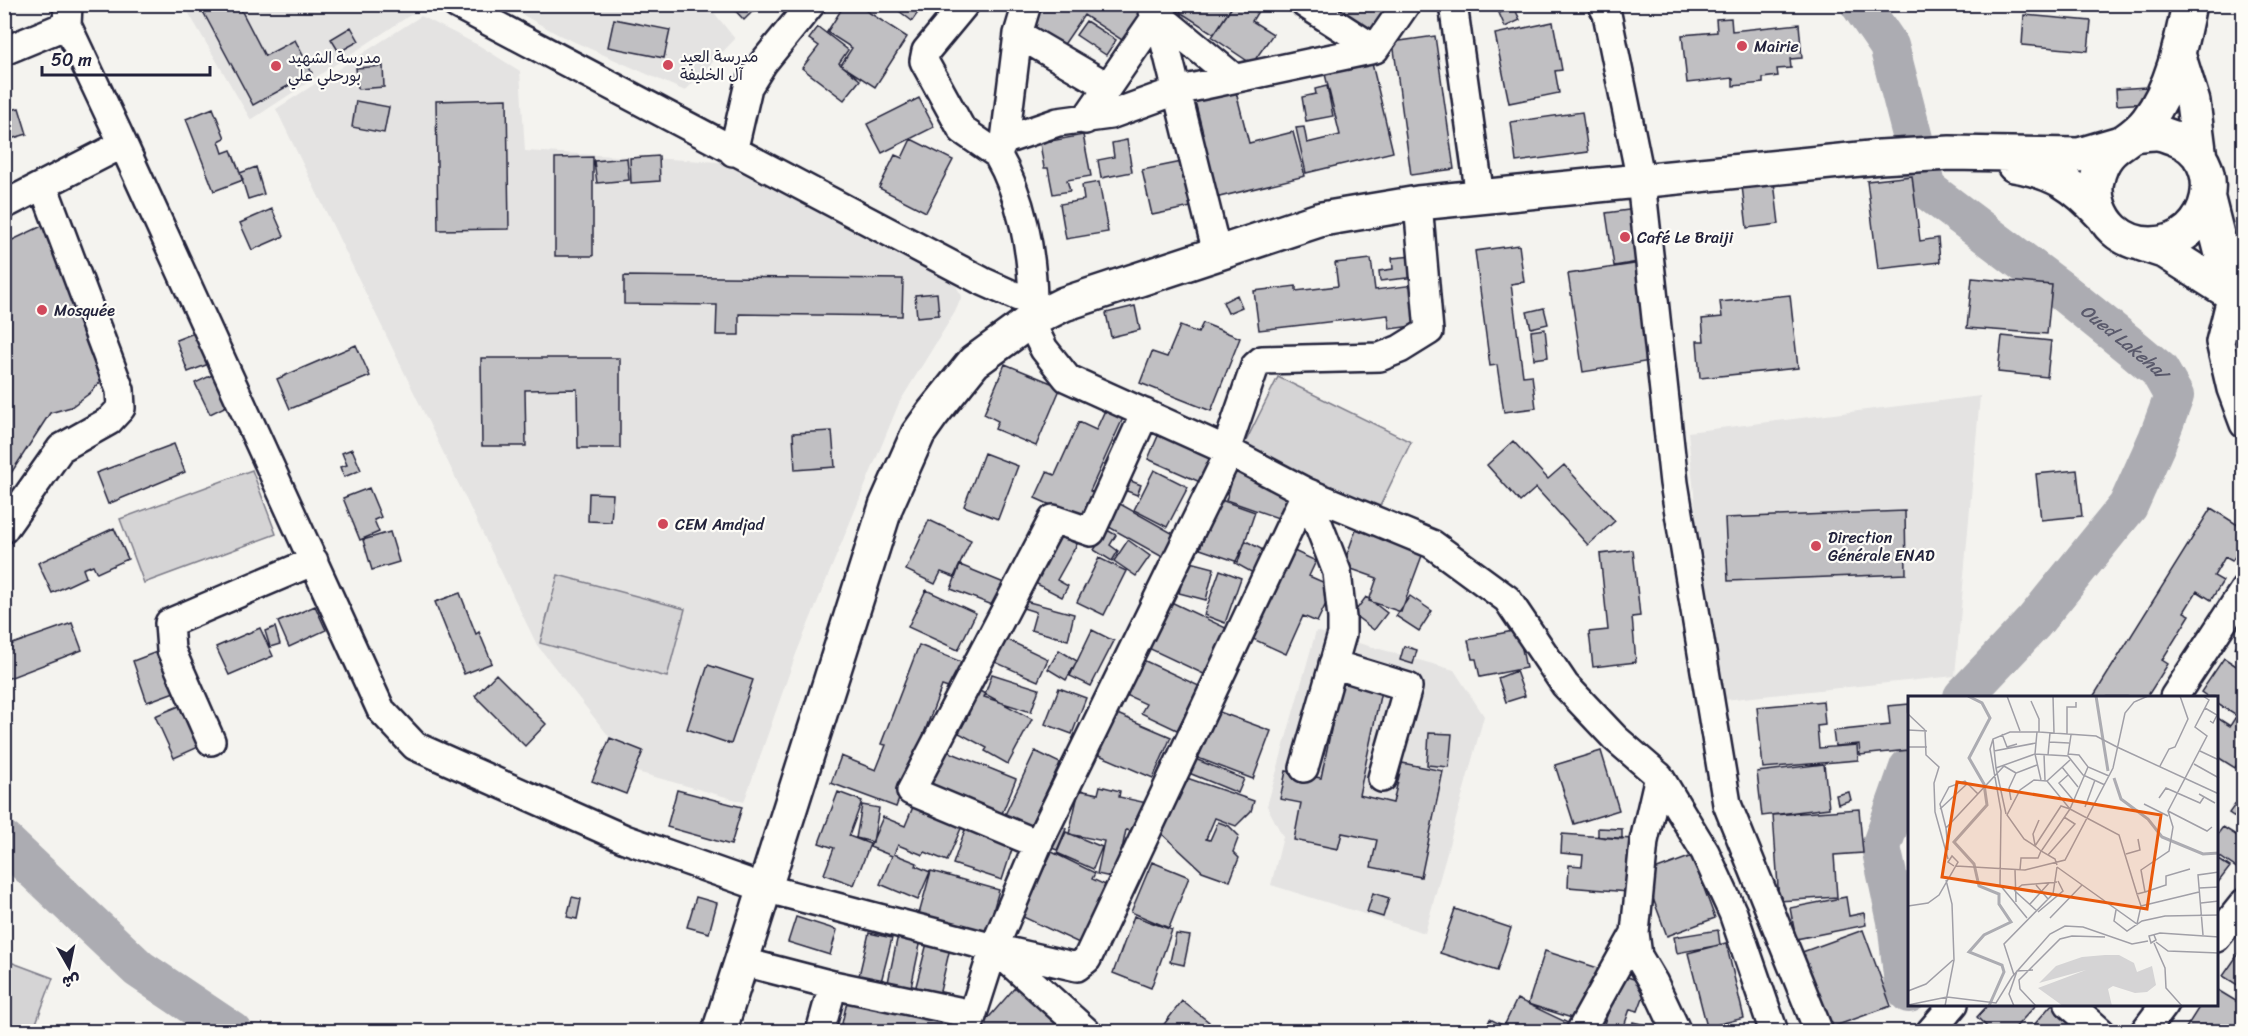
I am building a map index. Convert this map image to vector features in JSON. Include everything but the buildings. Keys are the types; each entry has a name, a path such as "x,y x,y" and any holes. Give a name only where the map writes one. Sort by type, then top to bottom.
{"main road":[{"path":"2102,215 2097,199 2096,183 2100,168 2108,154 2148,120 2179,57 2188,4"},
{"path":"2179,57 2193,102 2200,158 2208,182 2208,199 2238,304"},
{"path":"719,1032 886,506 918,434 975,362 1035,312 1322,219 1418,203 1880,157 1950,153 2079,155 2127,139 2158,132 2182,140 2200,158"},
{"path":"1950,153 2040,170 2064,181 2084,196 2113,229 2127,239 2166,252 2238,304"},
{"path":"2127,239 2144,244 2161,244 2177,239 2192,229 2202,215 2208,199"}],"street":[{"path":"456,4 733,152 982,281 1018,297 1035,312"},
{"path":"733,152 748,87 763,63 811,4"},
{"path":"965,4 926,51 924,61 962,130 1001,147 1058,123 1110,115 1176,90 1375,49 1406,4"},
{"path":"1027,4 1018,34 1001,147 1025,233 1032,271 1035,312 1044,349 1067,378 1226,450 1306,492 1432,544 1507,599 1565,685 1616,738 1659,776 1705,852 1733,913 1774,1032"},
{"path":"1305,4 1375,49"},
{"path":"1453,4 1480,197"},
{"path":"1602,4 1607,14 1641,182 1674,483 1726,804 1819,1032"},
{"path":"1085,120 1156,8"},
{"path":"1156,8 1233,77"},
{"path":"1156,8 1217,253"},
{"path":"4,51 68,15 123,144 381,711 415,746 625,839 764,888 994,948 1077,967 1088,959 1306,492"},
{"path":"1018,34 1107,86"},
{"path":"4,205 123,144"},
{"path":"4,529 61,448 109,421 121,408 120,390 43,185"},
{"path":"740,961 969,1023 994,948 1038,844 1225,461 1226,450 1255,366 1262,360 1380,357 1400,349 1429,331 1418,203"},
{"path":"2238,304 2220,342 2231,389 2244,424"},
{"path":"1038,844 911,791 1053,519 1091,532 1145,413"},
{"path":"1304,768 1342,634 1337,572 1306,492"},
{"path":"211,741 171,650 169,623 314,561"},
{"path":"2175,696 2244,590"},
{"path":"1333,664 1408,687 1382,778"},
{"path":"1659,776 1644,841 1635,933 1638,956 1654,983 1677,1032"},
{"path":"2218,937 2244,903"},
{"path":"1580,1032 1635,933"},
{"path":"994,948 1087,1032"},
{"path":"820,1032 832,985"},
{"path":"1930,1032 1953,1006"},
{"path":"2070,1006 2101,1032"},
{"path":"2144,1032 2164,1006"}],"shaded area":[{"name":"مدرسة الشهيد بورحلي علي","path":"403,4 415,12 251,120 184,5"},
{"name":"مدرسة العيد آل الخليفة","path":"505,5 708,5 735,39 685,91 559,35"},
{"name":"CEM Amdjad","path":"421,16 480,46 520,71 525,151 721,162 948,273 962,296 955,312 899,403 796,654 744,802 637,772 537,645 276,109"},
{"path":"1278,377 1411,442 1378,510 1244,445"},
{"path":"1980,396 1955,676 1714,701 1688,432"},
{"path":"252,470 276,534 144,583 120,519"},
{"path":"558,575 685,609 667,677 540,643"},
{"path":"1316,631 1454,670 1484,716 1425,933 1271,885 1283,837 1267,806"},
{"path":"5,960 53,978 33,1031 13,1031 5,1028"}],"waterway":[{"name":"Oued Lakehal","path":"1860,4 1889,46 1926,189 2063,292 2159,370 2174,396 2158,439 2128,506 2034,622 1964,696"},
{"name":"Oued Lakehal","path":"1908,771 1881,847 1897,921 1904,984 1908,991"},
{"path":"4,841 139,969 233,1032"}],"place":[{"name":"Mairie","path":"1742,46"},
{"name":"مدرسة العيد آل الخليفة","path":"668,65"},
{"name":"مدرسة الشهيد بورحلي علي","path":"276,66"},
{"name":"Café Le Braiji","path":"1625,237"},
{"name":"Mosquée","path":"42,310"},
{"name":"CEM Amdjad","path":"663,524"},
{"name":"Direction Générale ENAD","path":"1816,546"}]}
